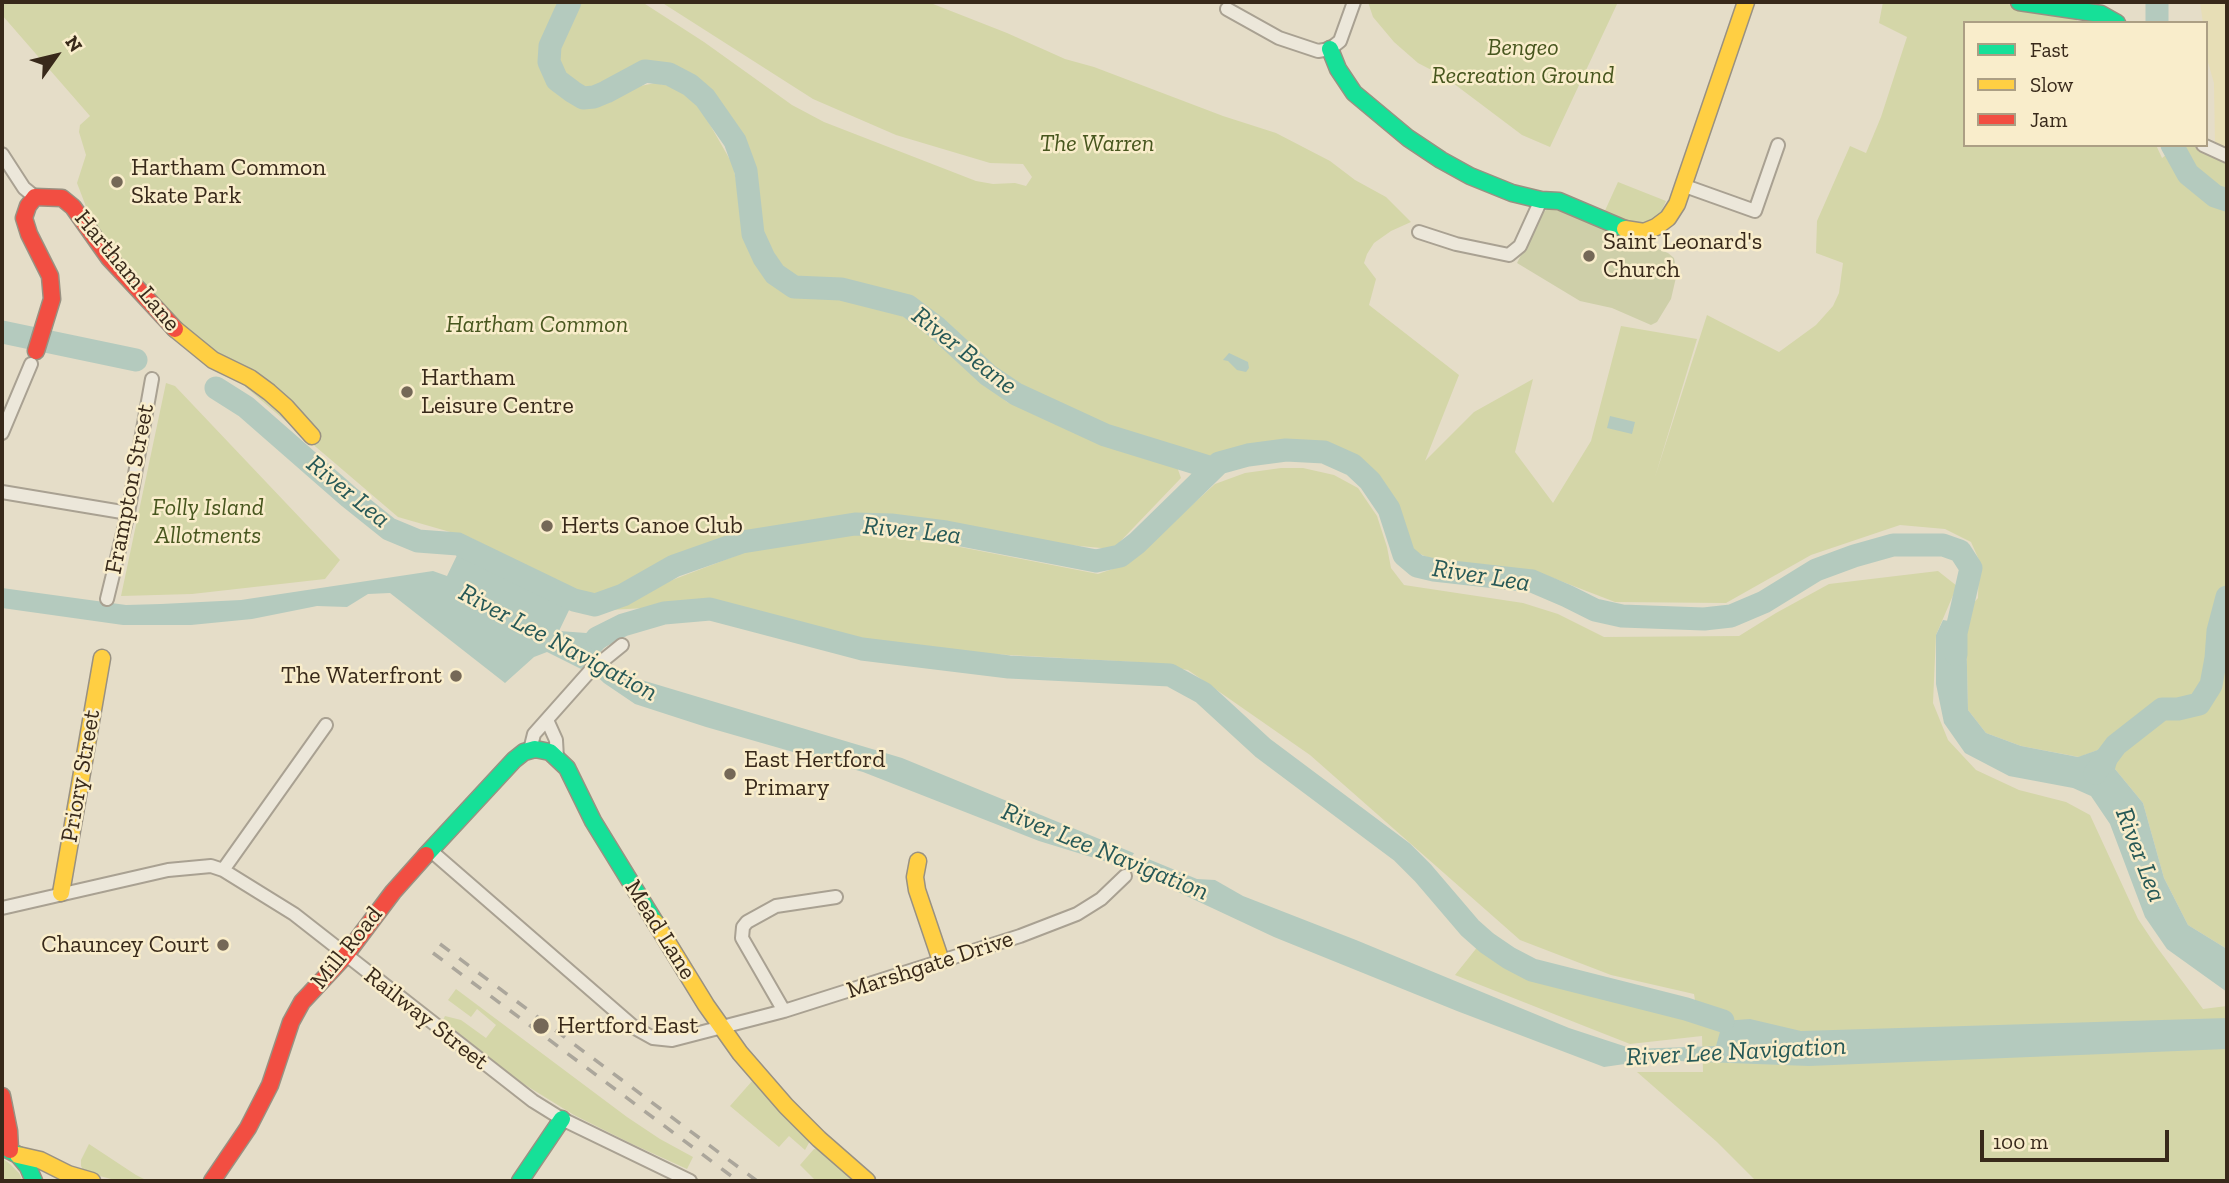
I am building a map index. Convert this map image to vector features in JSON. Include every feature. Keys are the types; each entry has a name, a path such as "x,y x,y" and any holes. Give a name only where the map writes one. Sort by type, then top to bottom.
{"main road":[{"path":"1329,49 1354,93 1408,138 1441,160 1470,176 1512,193 1559,201 1621,228 1644,232 1656,228 1668,218 1685,186 1746,2"},
{"path":"2019,2 2101,15 2113,21"},
{"path":"34,357 52,299 50,276 24,218 35,197"},
{"name":"Hartham Lane","path":"35,197 62,198 73,207 109,258 169,324 214,360 269,392 312,436"},
{"name":"Priory Street","path":"61,893 102,658"},
{"path":"530,750 544,750 557,758"},
{"name":"Mill Road","path":"212,1181 248,1128 270,1085 291,1022 302,1002 345,956 378,910 430,850 514,760 530,750"},
{"name":"Mead Lane","path":"557,758 567,768 593,821 740,1053 786,1107 867,1181"},
{"path":"918,861 915,877 917,890 941,961"},
{"path":"2,1096 10,1150 28,1167 34,1181"},
{"path":"520,1181 562,1119"},
{"path":"10,1150 92,1181"}],"street":[{"path":"1227,9 1292,43 1318,51 1329,49 1340,41 1354,2"},
{"path":"1685,186 1755,211 1778,145"},
{"path":"2207,147 2227,156"},
{"path":"2,154 24,188 35,197"},
{"path":"1419,232 1456,244 1509,255 1520,246 1541,200"},
{"path":"2,433 34,357"},
{"name":"Frampton Street","path":"107,599 128,513 152,379"},
{"path":"2,492 128,513"},
{"name":"Mill Road","path":"530,750 534,734 595,667 622,645"},
{"path":"547,720 556,740 557,758"},
{"path":"223,870 326,724"},
{"name":"Marshgate Drive","path":"430,850 635,1028 653,1038 673,1040 784,1011 1020,936 1077,914 1105,896 1125,876"},
{"name":"Railway Street","path":"2,906 167,870 211,866 223,870 294,914 505,1081 562,1119 681,1179"},
{"path":"784,1011 742,938 743,927 776,906 836,897"}],"shaded area":[{"path":"2200,2 2227,2 2227,150 2215,144 2214,83 2208,62 2208,21 2203,21"}],"green space":[{"name":"Hartham Common","path":"2,2 565,2 542,46 543,67 551,82 565,99 589,108 606,103 626,89 655,83 680,88 701,109 733,165 743,238 754,257 788,292 855,300 895,312 929,331 995,387 1007,402 1176,464 1181,478 1113,549 1068,545 982,528 875,515 827,518 748,533 605,593 584,596 471,538 398,517 111,272 77,183 86,155 79,132 80,125 90,116 2,15"},
{"name":"The Warren","path":"578,2 642,2 704,42 792,105 824,122 976,181 1026,186 1032,177 1023,164 990,163 896,135 813,99 661,2 928,2 1065,59 1276,133 1330,161 1355,180 1386,197 1411,222 1374,243 1364,263 1376,279 1369,305 1459,375 1425,461 1474,412 1533,379 1515,452 1553,503 1591,441 1621,326 1697,339 1655,477 1707,315 1779,352 1816,325 1833,306 1839,293 1843,263 1816,253 1817,221 1850,146 1866,153 1881,117 1907,37 1879,23 1883,2 2001,2 2032,11 2071,16 2077,21 1963,21 1963,147 2157,147 2162,158 2176,147 2195,147 2227,163 2227,949 2188,925 2164,878 2143,803 2115,769 2106,747 2079,757 2021,746 1986,733 1968,710 1966,624 1969,608 1978,598 1979,560 1971,542 1945,529 1900,525 1811,555 1726,603 1615,602 1532,570 1436,561 1409,549 1400,520 1379,482 1335,448 1288,441 1213,463 1178,453 1090,422 1022,389 1006,380 940,320 906,302 843,285 802,284 784,276 763,252 757,233 756,182 746,149 705,85 683,69 655,64 629,70 598,87 582,88 559,72 557,47"},
{"name":"Bengeo Recreation Ground","path":"1368,2 1618,2 1550,147 1522,135 1445,77 1418,63 1394,42 1373,17"},
{"path":"1618,182 1666,201 1661,212 1647,226 1603,215"},
{"path":"1550,207 1668,253 1674,258 1677,273 1671,299 1657,322 1651,325 1612,308 1580,301 1517,263 1542,213"},
{"name":"Folly Island Allotments","path":"166,383 175,386 340,560 325,579 192,594 121,596"},
{"path":"1303,468 1334,475 1358,488 1377,516 1391,568 1404,585 1523,603 1558,614 1604,637 1739,636 1829,584 1938,571 1957,586 1936,635 1933,703 1948,740 1976,770 2019,790 2066,802 2090,815 2138,919 2156,946 2203,1009 2227,1006 2227,1181 1756,1181 1717,1142 1637,1072 1703,1072 1702,1036 1630,1044 1455,975 1479,945 1499,961 1534,977 1698,1019 1694,994 1611,975 1520,940 1310,755 1188,670 1135,662 937,651 839,638 714,604 610,610 654,587 756,548 857,531 909,537 1098,574 1127,564 1215,484 1245,473"},
{"path":"456,989 627,1117 693,1157 687,1169 574,1115 514,1078 443,1020 445,1016 461,1020 486,1038 496,1025 477,1009 471,1017 448,1000"},
{"path":"753,1080 810,1141 805,1150 789,1136 779,1147 730,1106"},
{"path":"89,1144 148,1181 119,1181 84,1172 81,1160"},
{"path":"819,1148 858,1181 816,1181 800,1165 814,1149"},
{"path":"2,1158 19,1173 23,1181 2,1181"}],"water":[{"path":"1229,353 1248,362 1249,368 1246,372 1237,370 1223,360"},
{"path":"1610,416 1635,422 1632,434 1607,428"},
{"name":"River Lee Navigation","path":"459,551 571,606 559,631 586,633 619,618 628,632 604,648 595,658 604,666 635,678 902,758 1197,879 1215,880 1243,896 1569,1028 1633,1049 1716,1046 1723,1021 1750,1019 1801,1031 2227,1018 2227,1049 1809,1066 1652,1060 1604,1067 1274,937 1114,864 1039,841 863,772 635,704 604,683 586,666 581,669 547,652 534,657 505,683 390,593 368,594 347,607 317,606 252,619 191,625 123,625 2,608 2,588 126,605 241,600 433,571 447,576"},
{"path":"1943,620 1966,624 1968,710 1986,733 2021,746 2078,757 2106,747 2119,755 2115,769 2143,803 2164,878 2188,925 2227,949 2227,992 2167,949 2145,917 2110,824 2091,796 2073,788 2009,776 1965,753 1944,723 1936,684 1936,635"}],"pier":[{"path":"1135,852 1150,858 1135,876 1121,870"}],"waterway":[{"name":"River Beane","path":"570,2 550,46 549,62 557,80 583,98 594,97 645,71 669,74 690,85 705,98 735,141 746,171 753,234 775,274 794,287 841,289 908,306 936,327 988,375 1016,394 1105,435 1212,468"},
{"path":"2157,2 2157,21"},
{"path":"2173,147 2188,174 2215,196 2227,200"},
{"name":"River Lea","path":"2,332 136,360"},
{"name":"River Lea","path":"216,388 246,407 389,529 418,541 458,544 574,600 595,605 623,595 674,566 742,542 855,524 891,525 946,532 1096,561 1120,556 1137,543 1219,463 1248,455 1286,450 1324,452 1353,465 1370,481 1389,509 1404,555 1417,566 1532,581 1595,610 1622,616 1704,619 1731,616 1764,602 1816,570 1854,556 1893,545 1943,545 1960,551 1971,568 1956,633 1956,654"},
{"path":"2095,773 2116,745 2162,709 2178,709 2199,704 2211,685 2218,631 2227,597"},
{"name":"River Lee Navigation","path":"597,638 623,625 664,613 710,609 862,649 1009,667 1170,675 1203,693 1263,748 1402,852 1470,928 1509,958 1532,970 1723,1021"}],"railway":[{"path":"440,944 757,1181"},
{"path":"433,953 738,1181"}],"traffic: fast":[{"path":"2019,2 2101,14 2113,21"},
{"path":"1330,49 1338,69 1354,93 1408,138 1441,160 1470,176 1512,193 1559,201 1625,229"},
{"path":"426,855 514,760 524,752 535,749 550,752 567,768 593,821 655,922"},
{"path":"520,1181 562,1119"},
{"path":"2,1147 18,1155 28,1167 34,1181"}],"traffic: slow":[{"path":"1625,229 1644,232 1656,227 1668,218 1677,204 1746,2"},
{"path":"175,329 213,360 250,378 269,392 312,436"},
{"path":"61,893 102,658"},
{"path":"918,861 915,877 917,890 941,961"},
{"path":"655,922 706,1005 740,1053 786,1106 867,1181"},
{"path":"18,1155 40,1160 68,1174 92,1181"}],"traffic: jam":[{"path":"36,351 52,299 50,276 24,218 35,197 62,198 73,207 109,258 175,329"},
{"path":"212,1181 248,1128 270,1085 291,1022 302,1002 345,956 393,892 426,855"},
{"path":"2,1096 10,1150"}],"place":[{"name":"Hartham Common Skate Park","path":"117,182"},
{"name":"Saint Leonard's Church","path":"1589,256"},
{"name":"Hartham Leisure Centre","path":"407,392"},
{"name":"Herts Canoe Club","path":"547,526"},
{"name":"The Waterfront","path":"456,676"},
{"name":"East Hertford Primary","path":"730,774"},
{"name":"Chauncey Court","path":"223,945"},
{"name":"Hertford East","path":"541,1026"}]}
